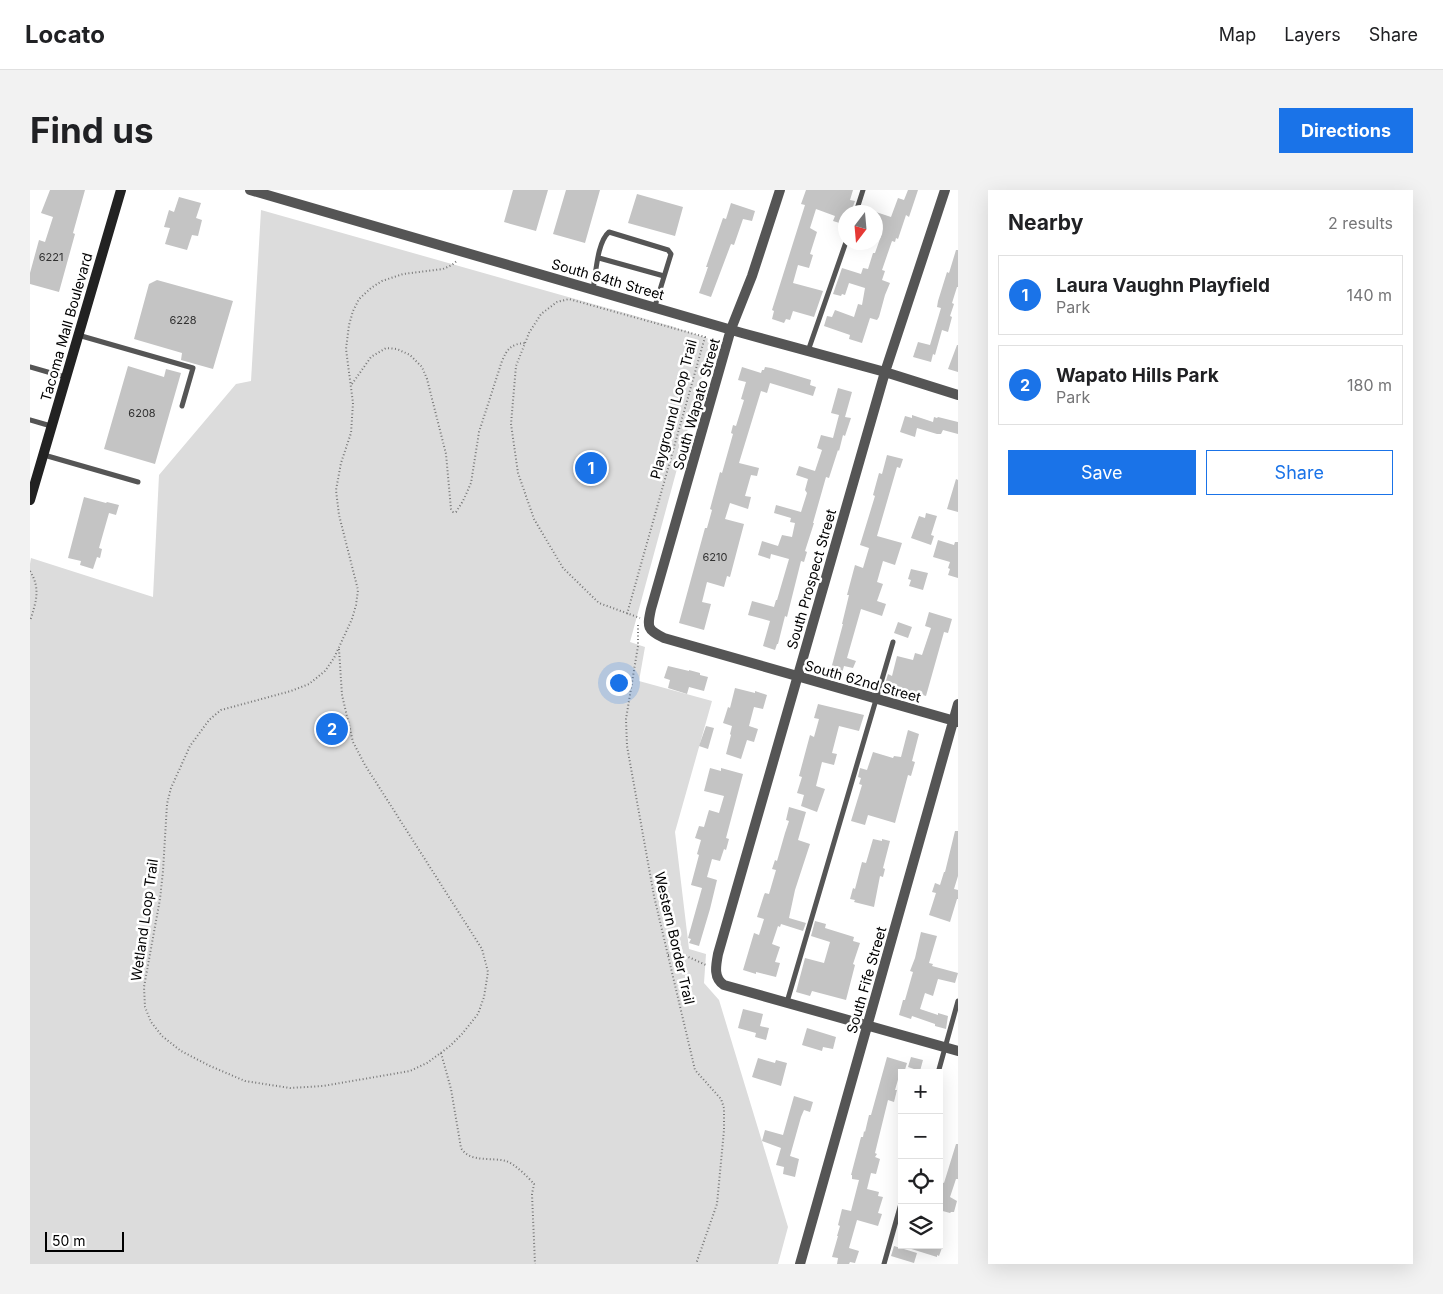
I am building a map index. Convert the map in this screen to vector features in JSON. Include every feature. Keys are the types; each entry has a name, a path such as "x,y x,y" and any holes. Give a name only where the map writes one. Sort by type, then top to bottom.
{"main road":[{"name":"Tacoma Mall Boulevard","path":"30,500 121,190"}],"street":[{"name":"South 64th Street","path":"250,190 885,372 958,395"},
{"name":"South Wapato Street","path":"649,628 650,609 732,329 755,267 780,190"},
{"name":"South Prospect Street","path":"716,975 718,954 885,372 946,190"},
{"name":"South 62nd Street","path":"649,628 651,632 664,638 956,721"},
{"name":"South Fife Street","path":"800,1264 867,1025 956,721 958,704"},
{"path":"716,975 724,985 958,1051"}],"lane":[{"path":"859,205 864,190"},
{"path":"594,289 604,236 609,232 668,250 671,254 655,306"},
{"path":"808,351 843,250"},
{"path":"599,258 664,276"},
{"path":"78,335 193,368 182,406"},
{"path":"30,367 65,377"},
{"path":"30,420 51,426"},
{"path":"43,455 138,482"},
{"path":"787,1003 892,642"},
{"path":"939,1069 958,1001"},
{"path":"884,1264 901,1204"}],"path":[{"name":"Wetland Loop Trail","path":"339,649 342,695 353,742 365,765 482,949 488,972 484,997 478,1014 462,1034 427,1063 410,1070 323,1086 290,1088 245,1080 210,1066 181,1051 162,1036 151,1022 146,1008 144,987 160,899 167,804 171,788 190,746 209,720 221,710 291,691 309,684 325,671 339,649 352,619 358,590 338,515 336,490 341,463 352,433 352,385 346,349 353,311 359,299 382,281 403,274 452,265 467,252"},
{"name":"Playground Loop Trail","path":"569,299 705,337 627,614 599,603 563,568 534,519 518,473 511,424 516,366 529,333 541,314 557,302 569,299"},
{"path":"352,385 371,357 386,348 397,349 410,354 422,367 427,379 446,454 451,509 456,512 471,483 479,432 505,353 516,344 525,343"},
{"path":"30,571 35,579 37,597 30,621"},
{"name":"Western Border Trail","path":"627,614 640,617 638,646 626,719 627,746 654,896 695,1070 720,1099 724,1108 724,1130 717,1204 696,1264"},
{"path":"668,955 684,955 698,961 716,975"},
{"path":"441,1052 461,1148 464,1153 470,1157 508,1162 534,1184 532,1194 535,1264"}],"shaded area":[{"path":"261,210 671,326 712,340 630,642 645,647 639,681 712,701 675,832 689,949 706,954 704,983 719,1000 788,1227 778,1264 30,1264 31,558 153,597 159,475 236,384 251,381"}],"building":[{"path":"50,190 85,190 59,292 30,284 30,273 39,240 45,242 53,217 41,213"},
{"path":"513,190 548,190 536,231 504,222"},
{"path":"566,190 600,190 585,243 553,234"},
{"path":"806,190 853,190 850,200 855,201 854,205 838,205 838,223 833,221 835,216 816,209 810,228 817,232 810,254 813,255 809,268 798,265 793,283 823,291 814,317 793,311 790,320 786,319 784,323 772,319 774,311 772,310 805,205 801,204"},
{"path":"908,190 918,190 909,217 906,215 898,239 896,238 895,242 892,241 882,270 885,271 882,280 890,283 879,317 877,320 870,318 862,343 849,339 850,335 824,326 827,316 832,317 835,310 854,317 858,304 862,305 865,288 849,283 845,295 833,294 842,268 861,274 863,268 868,269 873,253 876,250 883,250 883,214 891,217 898,198 904,200"},
{"path":"637,194 683,207 675,236 628,223"},
{"path":"179,197 201,203 196,218 202,220 198,236 192,235 187,250 165,244 170,228 164,227 169,210 174,212"},
{"path":"731,203 755,211 752,221 743,219 734,245 731,244 711,297 699,293 723,218 726,219"},
{"path":"956,250 958,250 958,287 952,303 954,304 948,332 942,330 935,355 933,354 931,362 913,357 918,342 930,345 941,308 937,307 938,301"},
{"path":"157,280 233,301 213,369 181,360 182,353 134,339 149,284"},
{"path":"958,345 958,372 948,369"},
{"path":"128,366 164,377 166,369 181,373 155,464 104,449"},
{"path":"742,367 761,373 765,367 771,368 811,380 810,385 816,387 813,396 770,383 767,393 761,391 739,463 759,468 757,476 751,475 745,496 751,497 748,509 730,503 725,519 744,524 730,577 727,576 724,587 707,582 702,602 711,604 704,630 679,623 705,528 707,528 712,510 710,509 720,472 722,473 733,434 731,433 733,425 736,426 744,400 741,399 746,382 738,380"},
{"path":"838,388 852,392 845,417 851,418 845,436 843,435 829,478 826,477 805,551 807,552 804,562 801,561 787,617 785,616 775,650 763,646 770,621 748,615 752,601 774,607 789,559 771,554 770,559 758,555 762,541 778,546 782,535 792,537 795,523 790,522 791,518 774,513 776,505 801,512 807,493 805,490 808,479 796,475 799,466 815,471 822,450 817,448 821,435 833,438 839,415 831,413"},
{"path":"912,415 933,422 934,417 938,417 958,422 958,434 943,430 941,434 937,434 917,428 915,437 900,432 905,416 912,418"},
{"path":"887,455 903,459 900,468 897,467 877,536 902,543 895,565 883,561 877,582 883,584 877,601 886,604 882,616 861,609 847,658 856,661 853,668 844,666 842,673 831,669 843,624 849,595 847,595 855,565 863,568 869,548 860,545 875,496 873,495 879,473 882,474"},
{"path":"956,479 958,480 958,512 947,509"},
{"path":"84,497 119,505 116,515 109,513 99,548 102,549 100,558 97,557 93,569 80,565 81,561 68,558"},
{"path":"926,513 937,516 931,535 934,536 931,545 911,538 919,516 925,518"},
{"path":"938,540 954,545 955,542 958,542 958,578 948,575 950,562 933,557"},
{"path":"911,569 928,573 923,590 909,586 911,580 908,579"},
{"path":"929,612 952,619 948,633 944,632 926,696 885,684 888,674 892,676 897,656 913,660 915,653 922,655 931,628 925,626"},
{"path":"898,622 912,627 908,638 894,633"},
{"path":"668,666 700,673 700,675 708,677 704,691 689,687 687,694 668,688 670,680 664,678"},
{"path":"735,688 767,695 763,709 754,707 749,726 758,729 754,742 747,740 741,759 726,754 732,726 723,723 728,707 730,708"},
{"path":"818,704 864,715 859,731 839,726 832,753 837,754 834,765 822,762 816,786 825,789 817,812 801,806 804,795 797,793 802,777 799,776 810,735 814,737 819,719 814,718"},
{"path":"706,726 714,728 708,749 699,746"},
{"path":"908,730 919,734 912,761 915,762 911,776 908,775 895,823 868,815 865,825 851,821 862,785 859,784 861,778 858,777 860,768 867,770 873,752 893,758 894,756 901,757"},
{"path":"710,768 721,771 721,768 743,774 726,838 729,839 726,850 724,849 720,861 712,859 707,877 717,880 699,946 689,943 691,939 688,938 702,888 691,885 701,840 695,838 699,826 704,827 709,810 719,813 724,796 704,791"},
{"path":"789,807 806,812 798,840 810,844 795,890 789,918 806,923 803,931 781,924 780,927 778,926 772,944 780,947 775,962 780,963 776,977 743,970 754,933 759,935 764,919 757,917 765,893 769,894 776,870 772,869 775,860 777,861 789,821 786,820"},
{"path":"955,831 958,831 958,876 954,889 958,890 958,899 950,922 929,915 936,893 932,892 935,883 940,885 945,872"},
{"path":"873,839 890,841 883,868 885,869 883,877 880,876 874,907 854,902 855,900 850,899 853,888 855,889 862,862 866,863"},
{"path":"815,921 826,924 825,928 854,937 853,941 860,943 853,964 855,965 846,1000 812,991 810,996 796,992 805,958 824,963 830,942 811,936"},
{"path":"921,932 937,936 929,963 933,964 932,966 958,973 955,983 938,979 933,996 925,993 920,1009 948,1016 946,1029 912,1016 911,1019 899,1015 913,972 910,971"},
{"path":"743,1009 763,1014 760,1026 769,1028 766,1040 755,1037 756,1033 738,1028"},
{"path":"807,1028 836,1037 833,1049 823,1047 822,1051 802,1045"},
{"path":"887,1057 907,1063 905,1069 898,1069 898,1080 895,1090 897,1090 894,1102 888,1100 875,1153 877,1154 875,1157 880,1159 876,1174 871,1173 867,1189 879,1192 878,1196 883,1197 878,1213 882,1214 878,1226 857,1220 849,1248 859,1251 855,1263 837,1264 838,1258 832,1257 840,1226 838,1225 842,1209 851,1211 859,1180 852,1179 851,1175 861,1137 863,1137 865,1132 869,1115 871,1115"},
{"path":"911,1057 923,1060 921,1069 908,1067"},
{"path":"758,1058 775,1063 776,1060 787,1063 781,1086 752,1077"},
{"path":"794,1096 813,1102 810,1112 804,1110 801,1117 790,1156 799,1159 795,1177 783,1174 784,1167 776,1165 781,1148 762,1141 765,1130 783,1135"},
{"path":"956,1144 958,1144 958,1179 956,1179 950,1197 957,1201 954,1212 943,1211 944,1183"},
{"path":"894,1246 898,1249 917,1253 914,1263 891,1256"},
{"path":"911,1249 942,1249 937,1257"}],"place":[{"name":"Laura Vaughn Playfield","path":"591,468"},
{"name":"Wapato Hills Park","path":"332,729"}]}
